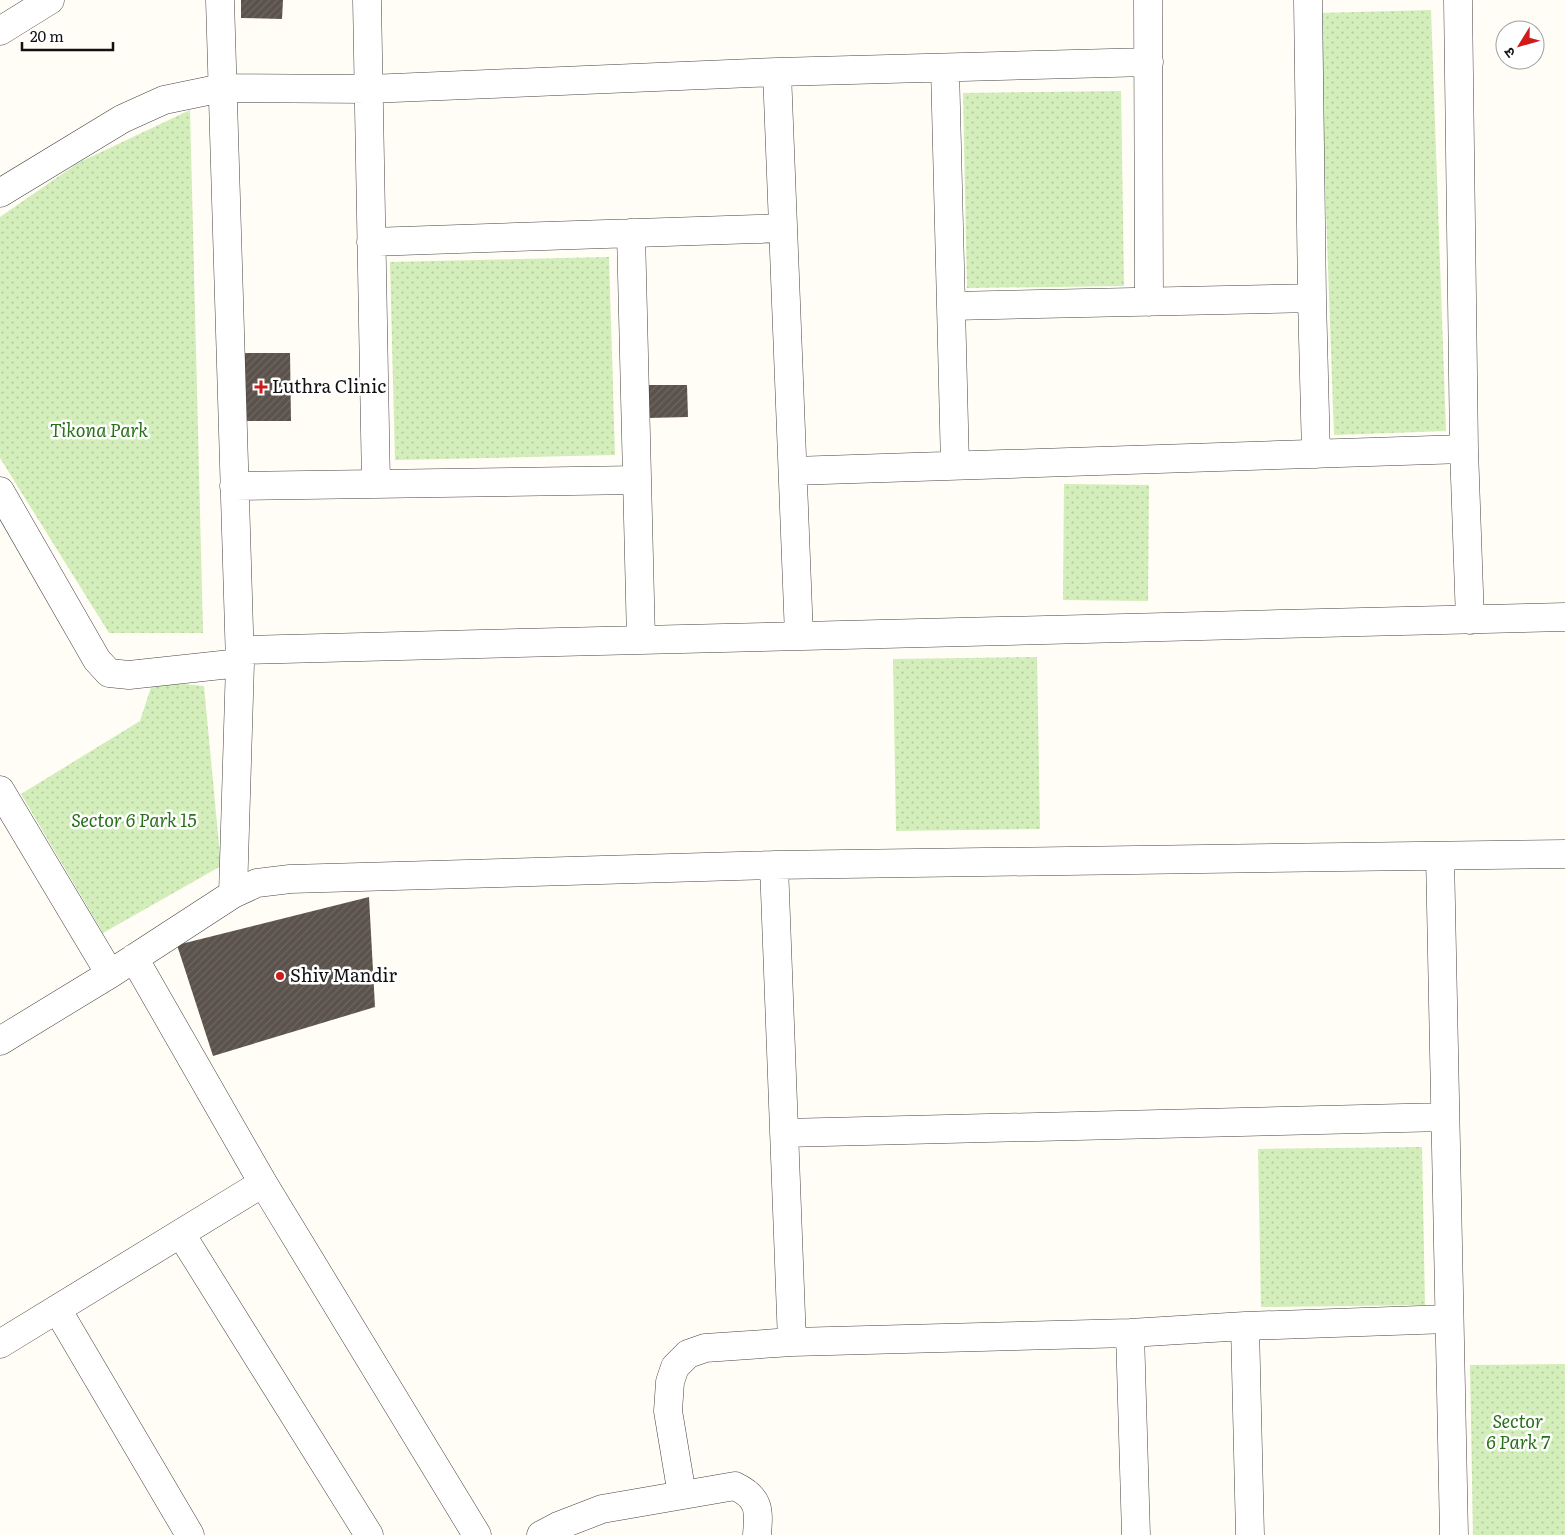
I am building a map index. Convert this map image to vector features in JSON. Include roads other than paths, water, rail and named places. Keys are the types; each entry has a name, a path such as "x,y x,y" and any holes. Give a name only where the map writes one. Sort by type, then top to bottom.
{"street":[{"path":"0,30 50,0"},
{"path":"220,0 240,657 233,894"},
{"path":"368,0 376,484"},
{"path":"1148,0 1150,302"},
{"path":"1308,0 1316,454"},
{"path":"1458,0 1464,449 1470,620"},
{"path":"0,193 122,119 164,100 222,88 369,89 777,72 1149,62"},
{"path":"946,68 955,465"},
{"path":"777,72 799,636"},
{"path":"371,242 783,228"},
{"path":"631,233 641,640"},
{"path":"952,306 1312,298"},
{"path":"792,471 1464,449"},
{"path":"234,486 637,480"},
{"path":"0,491 96,660 109,673 129,675 240,657 641,640 1565,617"},
{"path":"0,790 9,824 110,974"},
{"path":"0,1041 110,974 233,894 257,883 290,879 774,865 1565,854"},
{"path":"1440,856 1454,1535"},
{"path":"774,865 792,1342"},
{"path":"134,958 263,1183 477,1535"},
{"path":"784,1133 1445,1117"},
{"path":"0,1344 263,1183"},
{"path":"180,1234 369,1535"},
{"path":"57,1309 190,1535"},
{"path":"682,1494 668,1411 670,1382 675,1367 688,1354 705,1348 792,1342 1130,1333 1245,1326 1449,1319"},
{"path":"1245,1326 1250,1535"},
{"path":"1130,1333 1136,1535"},
{"path":"541,1535 558,1526 602,1509 735,1486 746,1491 754,1500 759,1513 757,1535"}],"place":[{"name":"Luthra Clinic","path":"261,387"},
{"name":"Shiv Mandir","path":"280,976"}],"park label":[{"name":"Tikona Park","path":"99,431"},
{"name":"Sector 6 Park 15","path":"134,821"},
{"name":"Sector 6 Park 7","path":"1518,1432"}]}
